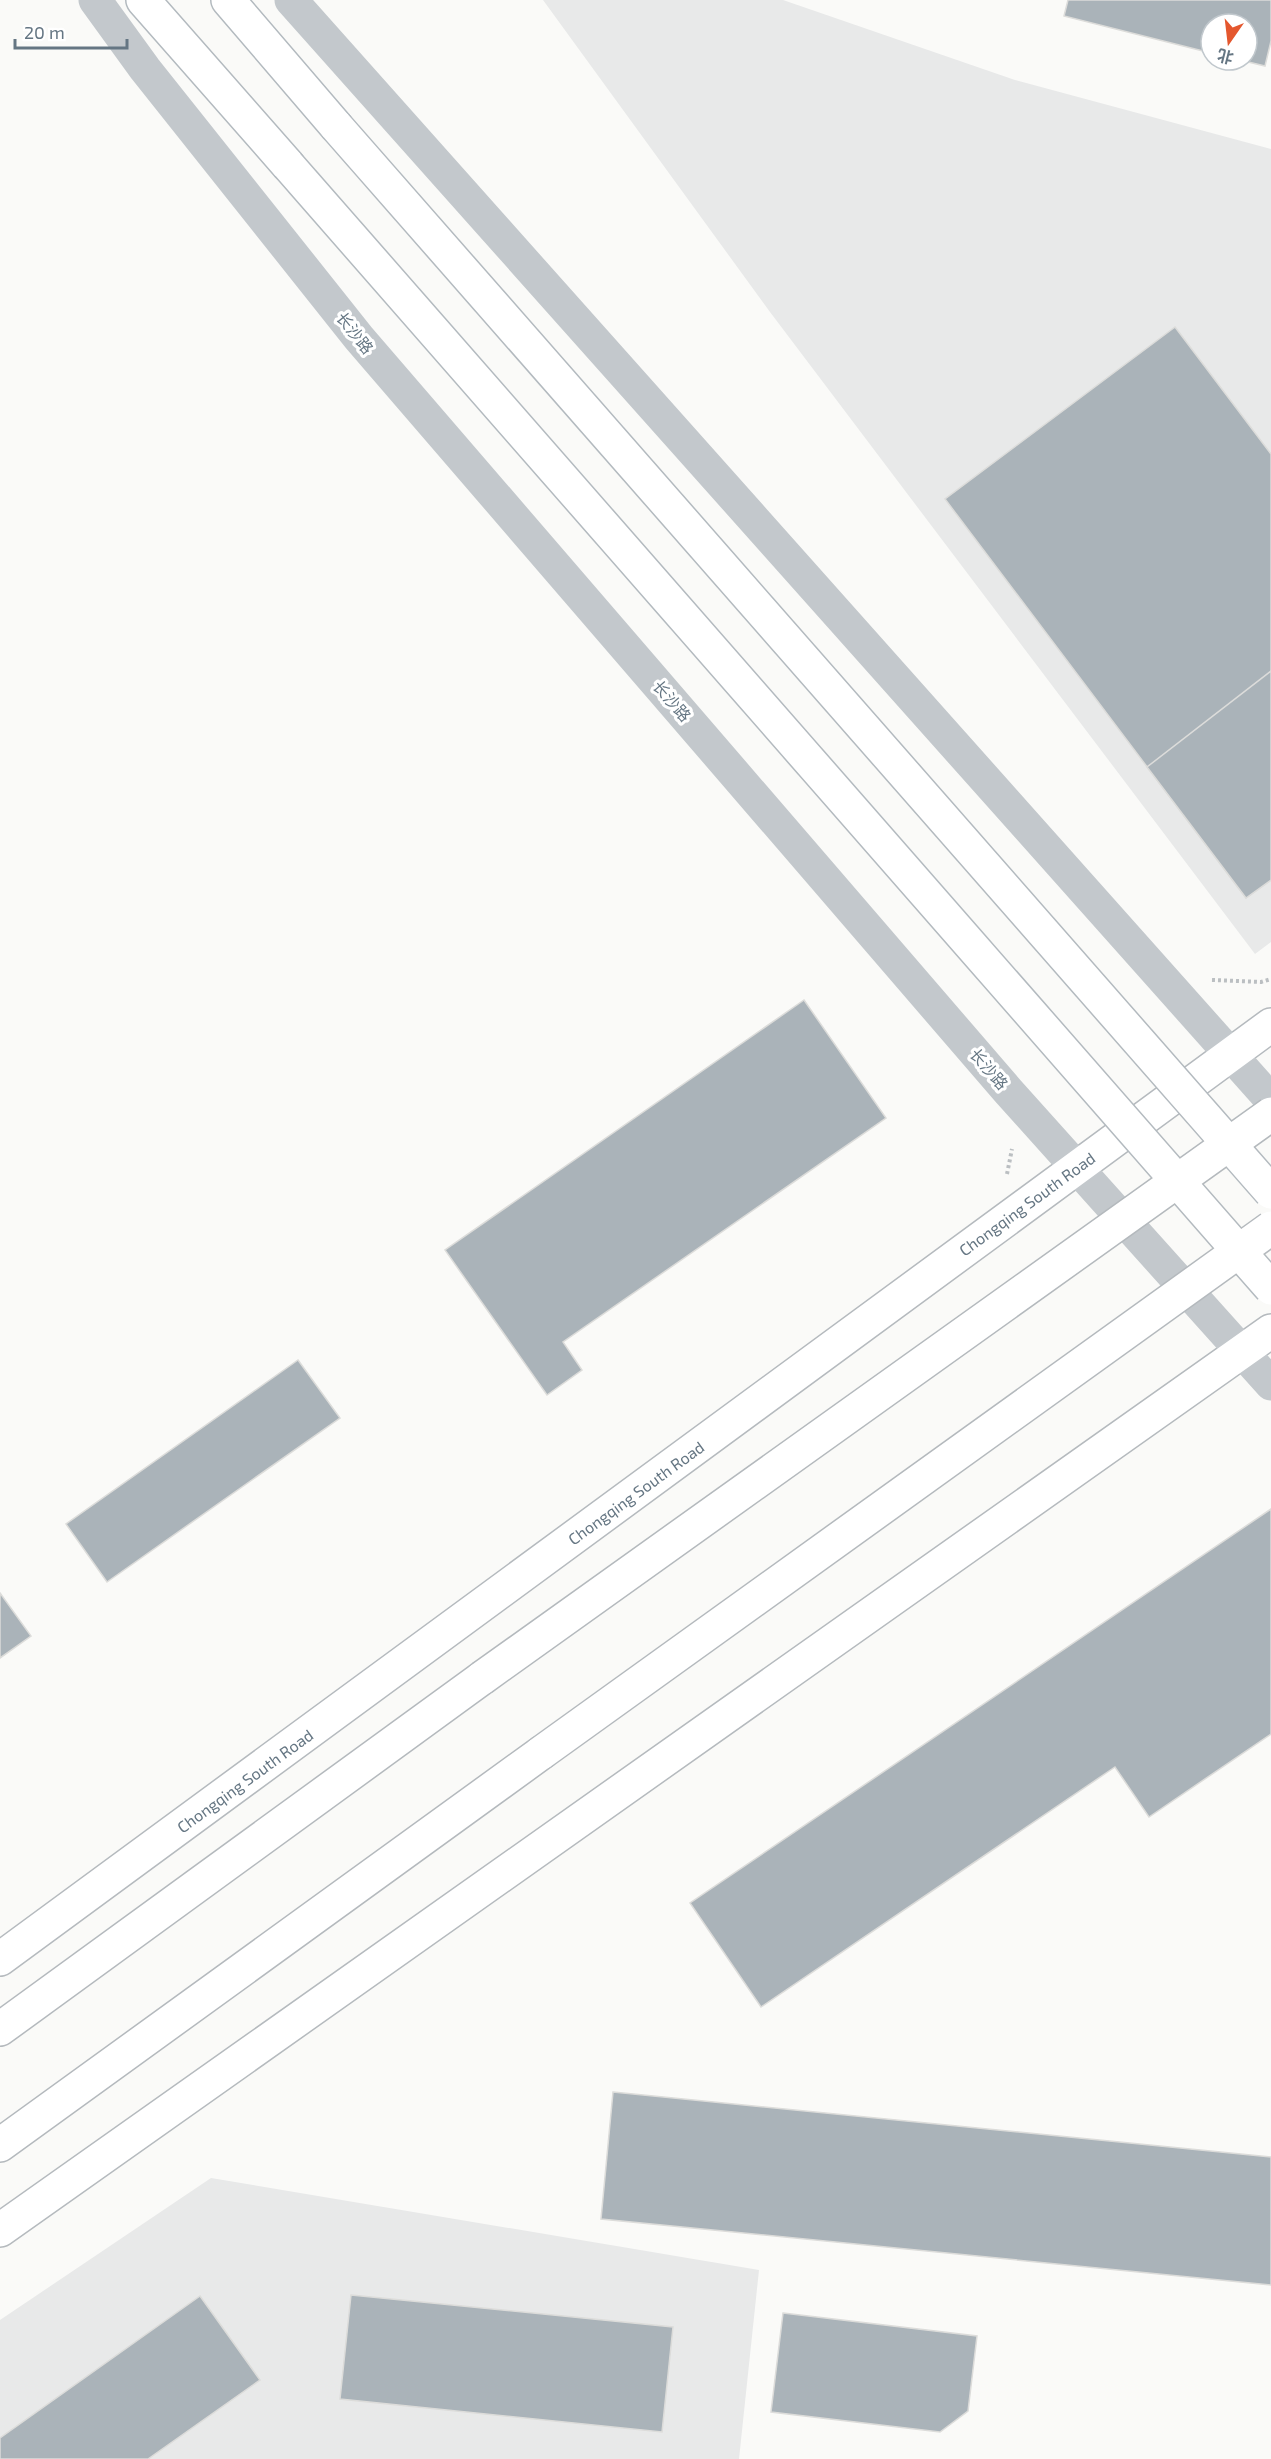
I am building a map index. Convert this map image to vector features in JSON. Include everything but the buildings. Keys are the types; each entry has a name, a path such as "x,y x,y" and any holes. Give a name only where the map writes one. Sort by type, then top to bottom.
{"main road":[{"path":"143,0 1271,1288"},
{"path":"228,0 1271,1192"},
{"name":"Chongqing South Road","path":"0,1959 1271,1025"},
{"path":"0,2029 491,1671 1271,1114"},
{"path":"0,2145 1271,1228"},
{"path":"0,2230 1271,1331"}],"street":[{"name":"长沙路","path":"95,0 145,69 359,338 1008,1091 1078,1166 1271,1384"},
{"path":"291,0 1271,1100"}],"shaded area":[{"path":"543,0 783,0 1015,80 1271,149 1271,942 1255,954 770,312"},
{"path":"211,2178 759,2270 739,2459 0,2459 0,2320"}]}
